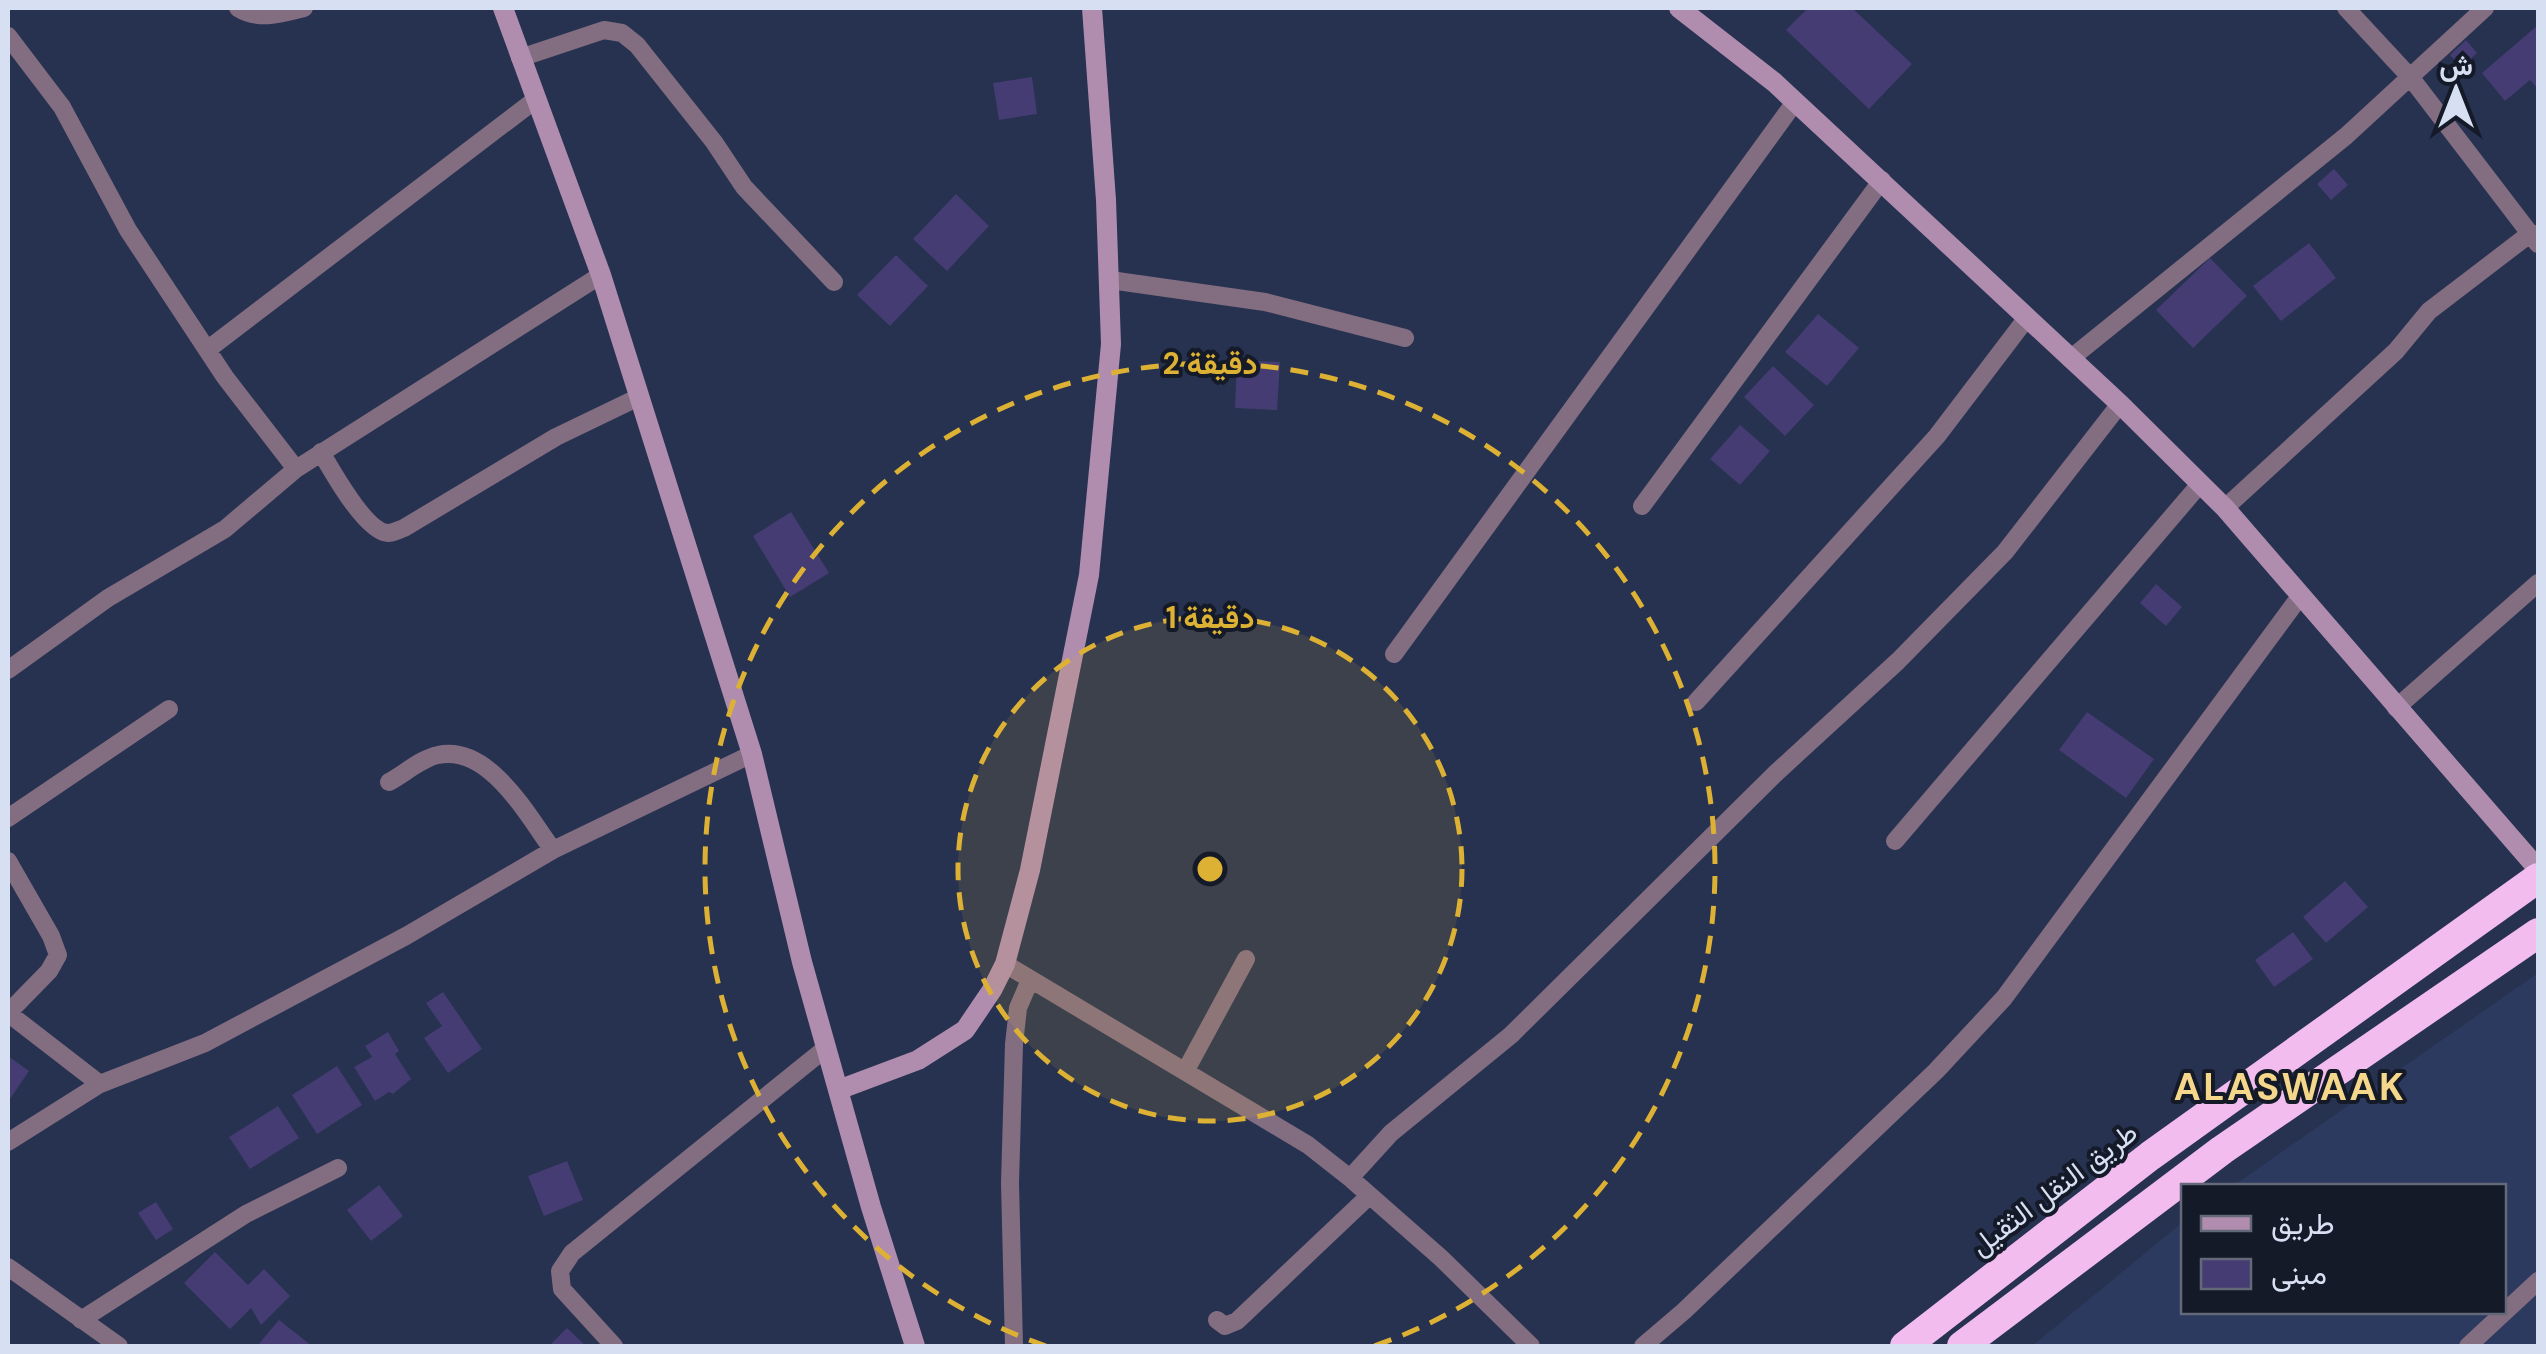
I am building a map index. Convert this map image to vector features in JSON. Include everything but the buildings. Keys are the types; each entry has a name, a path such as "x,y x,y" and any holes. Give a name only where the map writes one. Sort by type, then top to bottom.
{"highway":[{"name":"طريق النقل الثقيل","path":"1905,1346 2150,1156 2538,878"},
{"path":"1962,1346 2222,1150 2538,933"}],"street":[{"path":"238,8 248,14 275,16 304,8"},
{"path":"502,8 601,275 752,754 802,962 915,1346"},
{"path":"838,1090 918,1060 965,1030 1004,964 1030,870 1089,575 1110,344 1110,280 1092,8"},
{"path":"1679,8 1720,38 1882,180 2120,404 2224,508 2538,869"},
{"path":"2224,508 2396,351 2430,311 2535,238 2411,78 2346,8"},
{"path":"2070,360 2346,136 2486,8"},
{"path":"520,58 604,30 622,33 648,58 744,187 834,282"},
{"path":"8,36 62,107 128,230 207,350 296,468"},
{"path":"207,350 535,100"},
{"path":"1394,654 1795,102"},
{"path":"1642,506 1882,180"},
{"path":"8,670 108,598 225,529 296,468 601,275"},
{"path":"1110,280 1265,302 1405,338"},
{"path":"1696,702 1937,436 2026,318"},
{"path":"321,452 342,488 375,528 388,533 404,528 556,437 640,397"},
{"path":"1350,1178 1391,1132 1511,1035 1776,773 1898,661 2005,552 2120,404"},
{"path":"1895,841 2200,484"},
{"path":"2396,708 2538,582"},
{"path":"1643,1346 1936,1071 2004,998 2301,596"},
{"path":"8,818 169,710"},
{"path":"8,1142 100,1084 205,1044 406,936 553,850 752,754"},
{"path":"390,782 438,755 474,759 504,782 553,850"},
{"path":"8,861 52,936 58,955 49,971 8,1013 100,1084"},
{"path":"1186,1070 1246,959"},
{"path":"1004,964 1308,1145 1441,1258 1532,1346"},
{"path":"1014,1346 1010,1183 1014,1044 1018,1008 1030,980"},
{"path":"614,1346 562,1289 560,1272 572,1253 826,1048"},
{"path":"81,1320 246,1214 338,1168"},
{"path":"1217,1320 1226,1326 1237,1321 1369,1196"},
{"path":"8,1267 119,1346"},
{"path":"2506,1311 2538,1281"},
{"path":"2468,1346 2502,1314"}],"shaded area":[{"path":"2538,973 2538,1346 2032,1346 2181,1224 2181,1314 2506,1314 2506,1184 2236,1184"}],"district":[{"name":"ALASWAAK","path":"2290,1087"}]}
